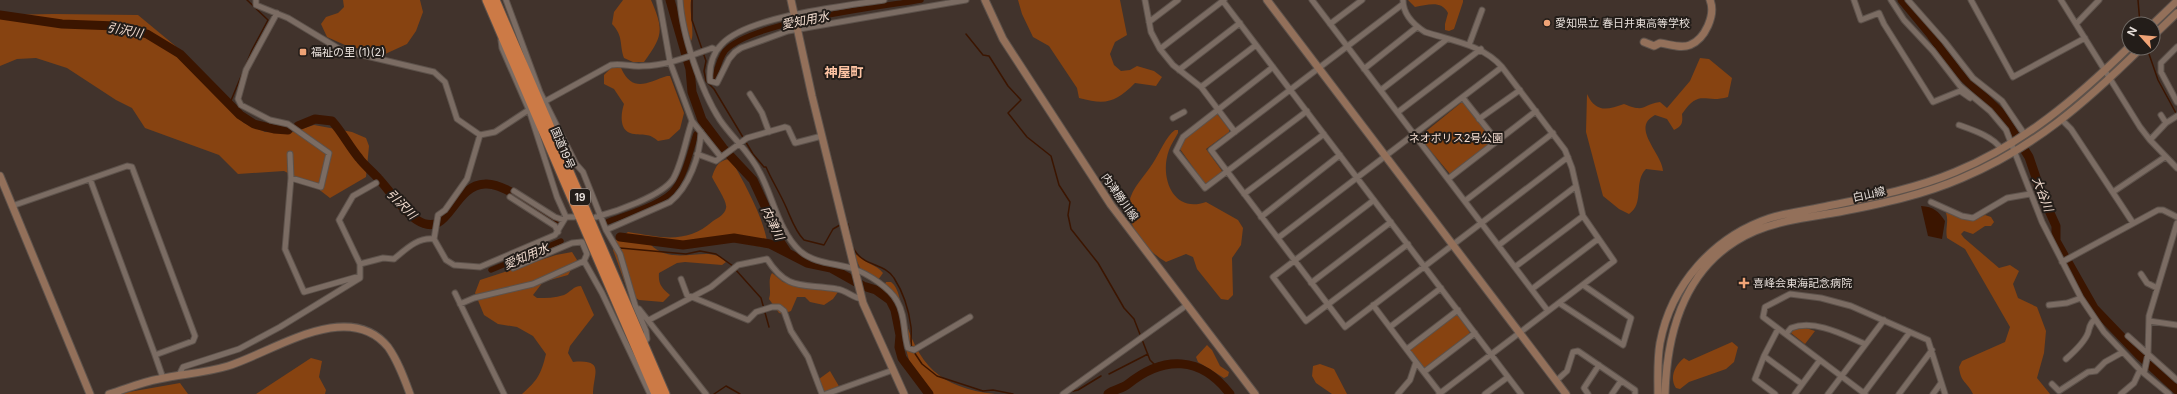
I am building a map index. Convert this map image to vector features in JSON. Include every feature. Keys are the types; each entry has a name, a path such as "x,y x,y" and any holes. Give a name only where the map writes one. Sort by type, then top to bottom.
{"highway":[{"path":"480,0 503,28"},
{"name":"国道19号","path":"487,0 503,28 665,394"},
{"name":"国道19号","path":"495,0 503,28"},
{"path":"499,0 503,28"},
{"name":"国道19号","path":"537,106 624,330 656,394"}],"street":[{"path":"256,0 256,4 277,13 341,50 434,72 445,82 457,119 480,135 495,132 537,106 611,65 621,63 642,66 670,62 712,48 716,50"},
{"path":"480,135 467,179 445,210 438,215 434,238 450,263 480,267 555,235 565,219 557,197 554,174 537,106 540,92 506,0"},
{"path":"659,0 670,62 692,120 720,156"},
{"path":"680,0 682,18 696,69 714,111 731,135 740,142 760,172 783,225 795,246 807,256 855,270 891,292 898,301 903,315 908,348 914,350 970,317"},
{"path":"792,0 822,136 861,298 904,394"},
{"path":"884,0 795,14 731,36 716,50 709,70 710,81 717,83 729,59 742,48 768,37 798,29 966,0"},
{"name":"内津勝川線","path":"985,0 1003,39 1112,205 1255,394"},
{"path":"1145,0 1153,36 1160,49 1179,70 1202,87 1235,132"},
{"path":"1149,22 1178,0"},
{"path":"1160,49 1223,0 1521,394"},
{"path":"1267,0 1566,394"},
{"path":"1330,24 1362,0"},
{"path":"1644,42 1654,46 1660,43 1680,47 1690,45 1697,41 1703,35 1710,20 1712,11 1710,0"},
{"path":"1854,0 1861,20 1879,13 1887,30 1933,102 1960,90 1975,101 1982,103"},
{"path":"1891,0 1904,20 1933,51 1960,86 1982,103 2006,130 2030,194 2081,298 2095,319 2123,352 2168,394"},
{"path":"1908,0 1945,42 1973,78 2002,101 2024,136"},
{"path":"1971,0 2013,77 2085,38"},
{"path":"2061,0 2150,140 2177,168"},
{"path":"2076,24 2099,0"},
{"path":"1314,1 1548,311"},
{"path":"2161,16 2177,1"},
{"path":"1373,306 1440,394 1614,261 1582,216 1568,157 1553,133 1494,58 1481,49 1425,32 1417,27 1406,14 1403,2 1211,150 1345,326 1568,157"},
{"path":"1469,45 1482,10"},
{"path":"277,13 246,70 238,99 241,105 270,120 288,124 328,153 321,187 290,178"},
{"path":"2161,28 2177,13"},
{"path":"1179,70 1240,23"},
{"path":"1364,68 1417,27"},
{"path":"503,28 502,48 574,165 583,172 598,217 617,252 620,254 635,305 646,331 647,339 643,344"},
{"path":"1381,90 1448,39"},
{"path":"1202,87 1256,45"},
{"path":"2177,48 2161,64 2161,72 2177,102"},
{"path":"1398,112 1481,49"},
{"name":"白山線","path":"1658,394 1660,344 1667,316 1686,279 1714,249 1732,236 1750,226 1772,218 1883,195 1917,186 1954,172 2024,136 2063,108 2121,55"},
{"name":"白山線","path":"1665,394 1669,346 1682,304 1693,284 1705,268 1719,254 1755,231 1781,223 1912,196 1962,178 2015,151 2062,120 2133,56"},
{"path":"1278,238 1502,67"},
{"path":"1273,68 1183,137 1176,151 1205,188 1307,111"},
{"path":"1479,119 1520,90"},
{"path":"750,94 762,113 769,132"},
{"path":"1463,98 1497,141"},
{"path":"1173,118 1184,112"},
{"path":"1448,179 1536,112"},
{"path":"2161,115 2166,123"},
{"path":"2150,140 2166,123 2176,116"},
{"path":"598,217 656,193 668,185 677,169 692,120"},
{"path":"2062,120 2071,129 2133,223"},
{"path":"1960,125 1974,131 1998,145 2001,149"},
{"path":"697,154 716,161 720,156 740,142 785,127 788,128 795,143 822,136"},
{"path":"606,230 670,202 677,196 689,177 697,154 701,132"},
{"path":"1465,201 1553,133"},
{"path":"1244,194 1324,134"},
{"path":"290,154 290,178 285,249 304,292 360,276"},
{"path":"1261,216 1340,155"},
{"path":"2113,192 2165,157"},
{"path":"12,206 127,166 132,167 195,336 192,341 155,355"},
{"path":"0,176 90,394"},
{"path":"90,179 163,378"},
{"path":"360,276 360,264 339,220 353,196 376,183"},
{"path":"1498,245 1575,187"},
{"path":"514,191 555,217 565,219 574,217"},
{"path":"1931,202 1962,216 1973,218 2007,198 2030,194"},
{"path":"510,197 555,226 558,232"},
{"path":"1374,200 1273,277 1306,321 1408,244"},
{"path":"2063,261 2158,210 2163,210 2177,217"},
{"path":"1515,267 1582,216"},
{"path":"1311,283 1391,222"},
{"path":"2121,394 2143,371 2148,355 2148,322 2177,223"},
{"path":"360,264 383,258 394,259 419,240 434,238"},
{"path":"1532,289 1598,239"},
{"path":"460,304 474,298 533,284 584,261 587,254 585,246 582,242 577,242 513,268"},
{"path":"609,248 617,252"},
{"path":"649,320 690,296 711,286 738,265 767,259 783,279 802,285 837,289 861,298"},
{"path":"584,261 624,330 650,394"},
{"path":"2141,274 2147,283 2157,288"},
{"path":"179,376 183,367 239,349 280,327 360,276"},
{"path":"681,279 687,295 748,320 756,312 772,307 779,307 784,310 791,331 808,357 822,394"},
{"path":"1559,303 1623,345 1631,318 1583,285"},
{"path":"1390,327 1441,288"},
{"path":"455,293 504,394"},
{"path":"1910,332 1864,394 1763,317 1765,307 1790,294 1821,298 1847,304 1884,320 1928,340 1945,394"},
{"path":"2049,305 2068,303 2081,298"},
{"path":"635,305 649,320 706,394"},
{"path":"1063,394 1187,305"},
{"path":"1407,349 1458,310"},
{"path":"2066,359 2076,350 2088,333 2089,325 2095,319"},
{"path":"1828,394 1884,320"},
{"path":"2148,322 2177,325"},
{"path":"1786,334 1791,328 1805,325 1833,330 1866,344"},
{"path":"109,394 163,378 228,366 319,330 338,326 352,326 365,331 386,346 401,370 410,394"},
{"path":"1775,394 1755,379 1764,356 1778,329"},
{"path":"1424,372 1475,333"},
{"path":"2128,336 2177,380"},
{"path":"1898,394 1932,350"},
{"path":"1556,381 1567,371 1573,352 1578,351 1635,390 1635,394"},
{"path":"2052,384 2059,391 2088,372 2096,371 2105,362 2123,352"},
{"path":"1764,356 1802,384"},
{"path":"1795,394 1820,360"},
{"path":"1398,394 1410,380 1416,362"},
{"path":"1588,394 1584,388 1599,366"},
{"path":"826,394 893,370"},
{"path":"1485,394 1508,377"},
{"path":"1612,394 1621,381"},
{"path":"1933,394 1941,383"}],"green space":[{"path":"343,0 420,0 423,12 416,31 407,44 383,55 345,45 327,37 321,24 326,17 338,13 344,7"},
{"path":"623,0 651,0 655,10 660,26 660,32 655,46 644,62 633,62 624,58 620,37 612,24 614,12"},
{"path":"683,0 691,0 691,41 685,22"},
{"path":"1018,0 1120,0 1127,35 1115,42 1110,54 1114,65 1121,71 1130,70 1137,66 1154,71 1162,77 1156,86 1135,83 1122,95 1110,101 1103,102 1079,98 1077,88 1049,46 1033,37 1022,14"},
{"path":"1408,0 1463,0 1463,2 1454,29 1449,31 1445,30 1448,13 1442,6 1434,4 1415,7"},
{"path":"0,15 138,15 179,49 214,94 244,123 265,132 290,133 314,125 352,132 366,138 369,146 366,177 330,198 317,188 284,171 238,174 219,155 145,128 132,108 116,100 67,68 36,58 17,59 0,66"},
{"path":"1700,58 1709,59 1732,78 1728,97 1720,99 1703,98 1693,101 1682,114 1682,122 1680,126 1674,130 1667,119 1655,115 1648,120 1646,134 1658,156 1663,171 1646,169 1642,174 1637,204 1629,214 1619,209 1603,196 1586,132 1587,94 1594,104 1602,108 1612,108 1624,104 1631,107 1643,108 1660,102 1667,108 1690,81"},
{"path":"612,67 621,68 626,76 636,84 647,83 670,76 684,113 680,129 669,139 658,141 651,136 634,134 626,131 622,124 624,104 614,89 604,84 604,75"},
{"name":"ネオポリス2号公園","path":"1462,102 1465,103 1493,140 1450,174 1419,137"},
{"path":"1216,114 1229,129 1229,132 1206,149 1222,171 1222,174 1205,184 1180,149 1184,139"},
{"path":"1175,130 1178,130 1178,133 1170,148 1166,160 1166,171 1171,191 1177,198 1185,203 1195,204 1206,202 1238,220 1243,228 1241,245 1232,258 1233,295 1228,300 1221,299 1197,269 1193,257 1186,254 1166,262 1152,252 1139,237 1131,220 1129,203 1133,192 1166,141"},
{"path":"731,159 752,199 765,231 767,241 763,247 746,244 726,235 683,244 652,240 650,244 660,251 670,255 711,254 726,262 722,265 685,262 677,263 659,273 661,286 670,295 663,302 639,300 629,294 613,250 615,241 628,232 651,236 672,237 693,234 703,229 721,216 726,208 721,193 712,177 720,162"},
{"path":"1949,212 1975,219 1985,215 1991,217 1994,222 1991,226 1985,226 1973,234 1964,231 1961,234 1999,268 2010,265 2019,271 2013,284 2018,298 2037,307 2046,331 2044,353 2037,378 2050,394 1973,394 1961,377 1959,367 1962,361 2005,342 2010,327 1965,249 1947,238 1946,213"},
{"path":"572,252 577,260 568,275 543,282 533,295 537,298 557,297 581,286 594,315 570,346 568,353 573,362 590,363 594,366 595,374 593,394 522,394 532,385 538,376 546,354 533,336 517,327 498,324 484,315 475,293 480,280 556,255"},
{"path":"856,254 881,270 883,273 878,280 861,270 855,257"},
{"path":"772,273 783,282 838,292 833,299 824,305 810,302 805,297 797,297 791,311 783,314 779,313 769,299 770,279"},
{"path":"886,282 891,282 896,288 909,330 916,346 924,360 934,371 945,379 959,386 995,394 932,394 912,371 893,308 882,291"},
{"path":"1456,315 1459,315 1470,333 1426,367 1423,367 1411,352 1411,349"},
{"path":"1803,327 1815,331 1805,344 1791,333 1795,328"},
{"path":"1732,342 1738,347 1734,362 1726,369 1689,382 1680,389 1676,388 1673,380 1674,372 1678,364 1684,358 1689,361"},
{"path":"1207,345 1212,350 1220,366 1229,372 1228,376 1224,378 1198,362 1196,357"},
{"path":"311,358 322,361 319,377 326,390 325,394 256,394"},
{"path":"1320,364 1334,369 1347,394 1332,394 1316,383 1312,376 1313,366"},
{"path":"830,371 840,388 823,393 819,379"},
{"path":"180,383 188,394 122,394 129,392"}],"shaded area":[{"path":"1921,206 1929,207 1935,210 1945,221 1942,239 1928,236"}],"waterway":[{"path":"230,103 252,50 268,20 247,0"},
{"name":"内津川","path":"670,0 690,69 692,92 702,120 723,148 753,180 772,221 777,237 787,252"},
{"path":"692,0 692,20 706,61 704,71 706,81 714,89 753,154 764,167 766,167 798,233 804,240 824,245 833,229 840,225"},
{"name":"愛知用水","path":"714,80 725,51 739,41 760,32 817,17 921,0"},
{"name":"大谷川","path":"1902,0 1931,35 1958,72 2001,113 2029,157 2042,195 2056,226 2056,241 2094,308 2139,355 2177,390"},
{"path":"2138,0 2139,16"},
{"name":"引沢川","path":"0,15 62,24 116,26 147,34 180,54 240,115 254,124 274,129 288,130"},
{"path":"966,34 983,55 989,56 1008,86 1021,100 1008,113 1027,137 1051,156 1059,185 1070,202 1068,215 1071,229 1098,263 1124,308 1134,319 1150,360 1157,367"},
{"path":"2150,56 2158,80 2177,115"},
{"name":"引沢川","path":"298,126 315,119 332,121 361,161 378,178 401,206 417,220 428,225 436,223 444,218 465,193 474,187 485,184 503,188 513,193 559,224"},
{"name":"愛知用水","path":"607,222 654,204 670,193 675,188 682,176 696,134"},
{"path":"846,224 848,224 853,248 859,256 864,260 886,270 897,283 903,295 909,315 912,349"},
{"name":"内津川","path":"620,237 683,245 734,238 770,244 807,263 831,268 863,286 876,290 890,300 895,310 900,335 899,347 902,358 929,394"},
{"name":"愛知用水","path":"491,270 561,241"},
{"path":"620,248 686,254 700,251 716,254 733,266"},
{"path":"735,269 761,298 769,327"},
{"path":"914,352 922,364 937,376 983,391 993,390 1013,394"},
{"path":"1109,374 1148,354"},
{"name":"内津川","path":"1108,394 1126,386 1155,368 1168,364 1194,366 1207,372 1219,381 1230,394"},
{"path":"1069,392 1078,390 1101,376"},
{"path":"714,394 726,386 740,394"}],"place":[{"name":"愛知県立 春日井東高等学校","path":"1547,23"},
{"name":"福祉の里 (1)(2)","path":"303,52"},
{"name":"喜峰会東海記念病院","path":"1744,283"}],"district":[{"name":"神屋町","path":"844,72"}]}
